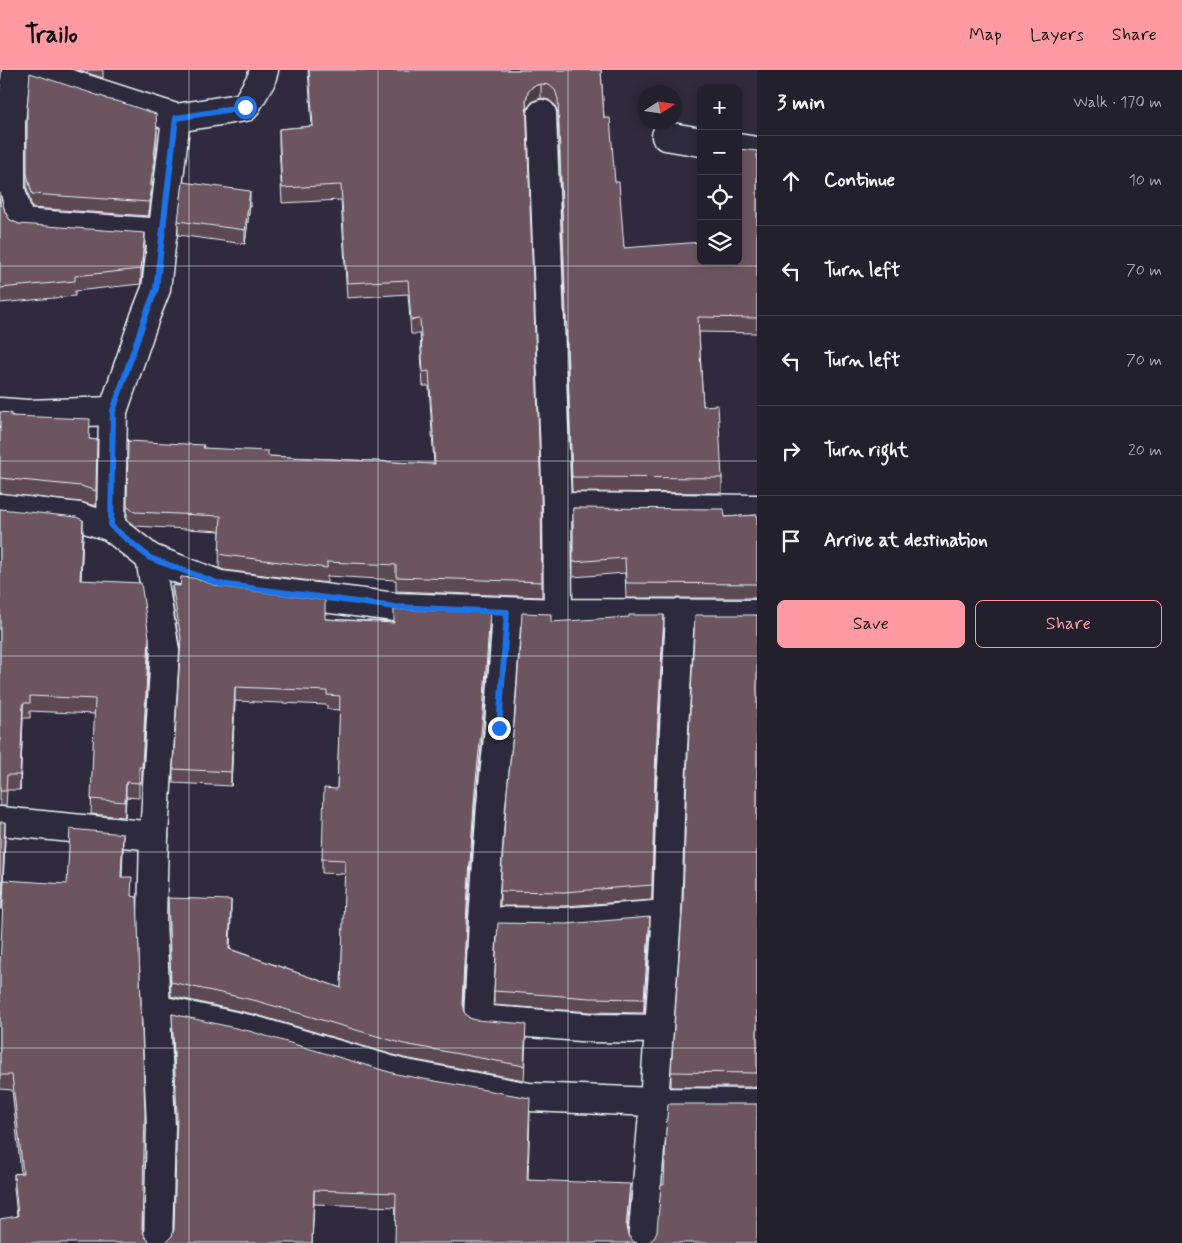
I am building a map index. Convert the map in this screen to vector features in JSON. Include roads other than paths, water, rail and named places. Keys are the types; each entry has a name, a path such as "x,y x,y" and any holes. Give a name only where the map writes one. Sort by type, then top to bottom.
{"street":[{"path":"16,70 11,123 11,190 20,224 162,233"},
{"path":"27,70 176,118 245,107 264,70"},
{"path":"542,114 558,507 558,614"},
{"path":"111,526 113,411 156,289 176,118"},
{"path":"666,136 697,141"},
{"path":"742,149 757,151"},
{"path":"0,412 27,414 113,411"},
{"path":"558,507 757,509"},
{"path":"0,508 79,517 111,526 150,558 220,584 395,607 558,614 757,614"},
{"path":"150,558 165,651 154,836 152,920 161,1127 158,1243"},
{"path":"507,612 499,728 491,806 478,1019 594,1028 659,1029"},
{"path":"642,1243 667,914 670,787 680,614"},
{"path":"0,821 154,836"},
{"path":"483,921 565,922 667,914"},
{"path":"155,1009 253,1030 400,1073 529,1097 654,1102 757,1103"}]}
